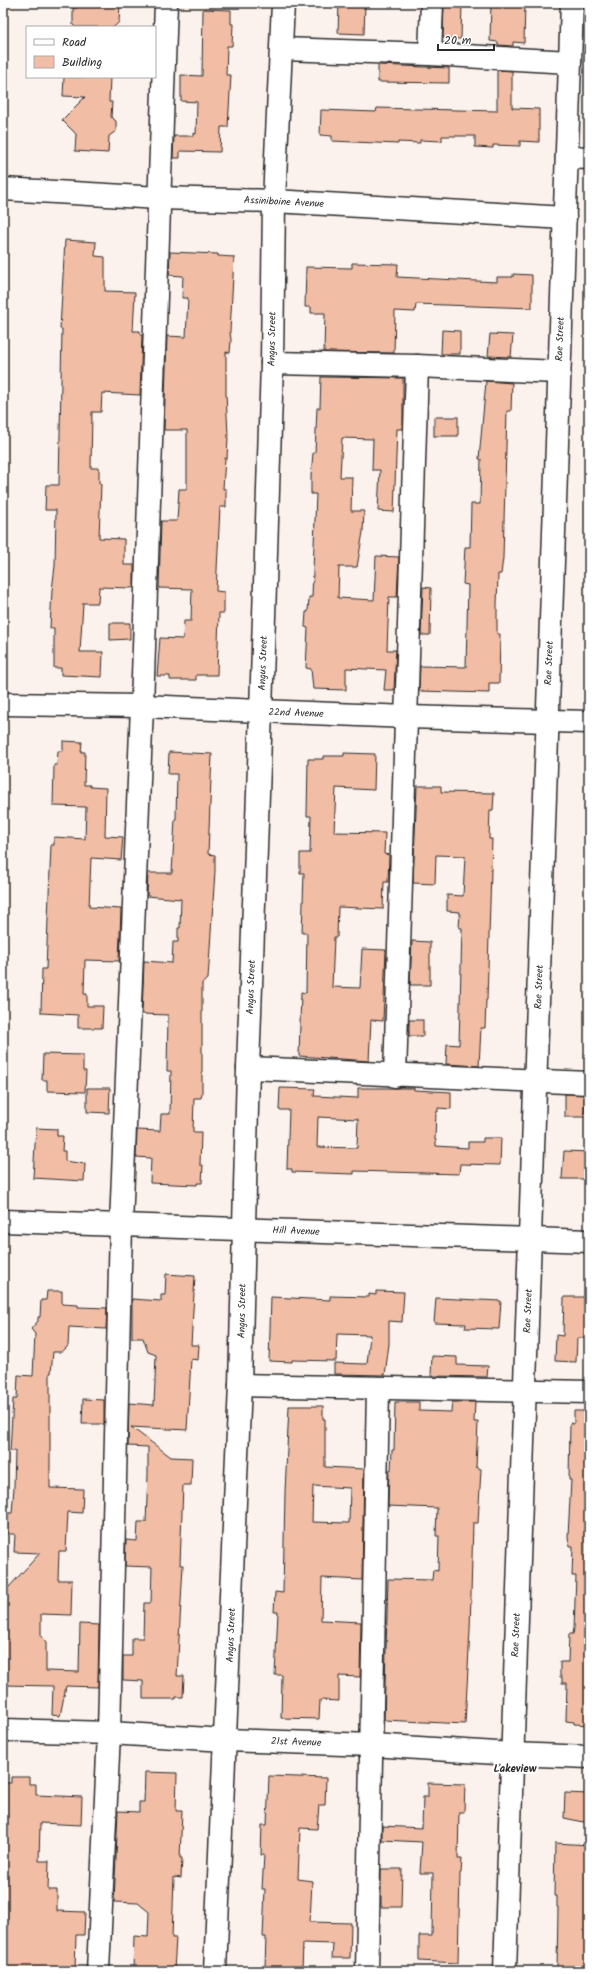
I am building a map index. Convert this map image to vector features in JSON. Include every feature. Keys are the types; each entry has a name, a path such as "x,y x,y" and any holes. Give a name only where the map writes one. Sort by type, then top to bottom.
{"street":[{"path":"98,1971 109,1732 121,1225 142,706 166,3"},
{"name":"Angus Street","path":"215,1971 240,1385 248,1068 272,363 274,201 283,3"},
{"path":"430,54 432,3"},
{"name":"Rae Street","path":"505,1971 564,218 570,62 578,5"},
{"path":"282,49 430,54 570,62"},
{"path":"567,157 589,158"},
{"name":"Assiniboine Avenue","path":"3,189 159,198 274,201 564,218"},
{"path":"272,363 417,366 559,372"},
{"path":"395,1076 417,366"},
{"name":"22nd Avenue","path":"3,704 142,706 407,717 589,722"},
{"path":"248,1068 395,1076 589,1083"},
{"name":"Hill Avenue","path":"3,1221 589,1241"},
{"path":"240,1385 589,1392"},
{"path":"367,1971 378,1388"},
{"name":"21st Avenue","path":"3,1730 109,1732 226,1740 372,1745 512,1754 589,1757"}],"building":[{"path":"77,3 120,3 119,22 115,26 74,26 73,8 77,8"},
{"path":"339,3 365,3 364,34 338,33"},
{"path":"444,3 462,3 461,39 443,38"},
{"path":"491,3 525,3 524,43 513,42 513,46 498,45 498,42 490,41"},
{"path":"203,9 231,10 231,24 233,24 232,46 227,46 226,75 231,75 228,127 221,127 220,152 180,151 180,158 173,158 174,136 193,136 193,133 196,134 197,102 181,101 181,75 202,76"},
{"path":"378,65 449,68 449,83 378,82"},
{"path":"497,70 512,71 512,108 539,109 539,142 520,141 520,146 493,145 493,148 475,147 475,136 442,136 442,141 420,140 420,143 398,142 398,144 332,141 332,136 320,135 321,110 376,112 377,108 497,111"},
{"path":"64,78 110,78 109,102 112,102 111,117 116,121 116,131 109,136 108,153 75,151 76,134 62,120 85,97 63,96"},
{"path":"65,240 96,242 95,256 105,257 105,291 135,292 133,331 140,331 140,335 142,335 140,395 102,393 101,412 92,412 91,468 99,468 99,484 101,484 99,538 124,539 124,565 134,565 134,587 99,587 98,603 83,603 80,652 103,652 102,677 61,675 61,668 54,668 54,628 50,628 55,566 56,510 45,510 46,485 59,485 62,329 60,329"},
{"path":"170,252 218,254 218,256 234,257 230,353 226,352 228,436 223,489 226,489 226,507 220,507 216,591 224,592 224,613 219,613 217,675 196,675 196,680 170,680 170,676 157,676 160,638 183,639 184,621 191,621 192,589 159,588 161,521 177,521 179,489 187,488 187,430 164,430 167,336 186,337 188,298 182,298 183,276 169,275"},
{"path":"352,263 398,264 397,277 497,282 497,277 513,277 513,274 532,275 532,308 416,304 415,312 395,311 394,353 324,352 325,313 311,313 311,307 305,307 306,267 352,268"},
{"path":"442,330 460,331 460,354 441,354"},
{"path":"490,334 513,335 511,357 488,356"},
{"path":"321,377 403,378 403,429 397,429 394,512 378,511 380,470 372,470 373,439 342,438 340,477 352,477 351,511 364,511 363,532 357,567 339,567 338,598 374,600 376,556 399,557 397,597 389,597 387,650 396,650 394,690 384,690 386,670 346,668 346,690 313,689 311,669 306,668 308,628 305,627 309,597 312,597 316,494 311,494 311,476 313,453 315,453 317,408 320,408"},
{"path":"486,381 512,383 511,411 507,411 503,558 501,574 498,574 497,634 500,634 499,683 489,683 489,693 419,691 420,666 466,667 468,585 463,584 465,547 470,547 471,504 480,504 481,459 479,459"},
{"path":"434,417 458,417 458,436 434,436"},
{"path":"423,587 431,588 430,635 421,635"},
{"path":"110,623 130,623 130,639 110,640"},
{"path":"63,741 82,742 81,752 85,752 84,785 106,788 105,836 123,837 121,860 91,858 89,907 121,909 119,961 85,960 84,994 87,994 87,1006 103,1006 102,1028 78,1028 78,1015 41,1013 42,969 46,969 51,845 54,845 54,837 85,839 86,807 53,806 54,765 57,765 58,751 63,751"},
{"path":"169,752 212,754 208,854 215,855 215,871 208,979 202,983 202,1093 201,1098 194,1098 193,1132 201,1132 200,1165 203,1165 202,1183 197,1183 197,1185 150,1183 151,1158 136,1157 137,1130 160,1131 161,1114 170,1114 171,1071 167,1071 168,1015 142,1014 144,961 172,963 173,942 178,942 178,928 180,928 181,899 147,896 148,873 172,873 176,819 177,774 168,774"},
{"path":"344,753 375,754 374,790 336,788 334,832 385,833 384,854 389,855 388,882 384,882 383,909 338,907 337,937 334,937 332,987 360,988 362,949 386,950 383,1021 371,1020 369,1061 299,1056 301,992 306,993 307,933 302,933 304,873 300,873 300,853 310,853 311,816 307,816 308,759 323,759 323,756 344,756"},
{"path":"417,786 441,786 441,792 494,793 493,810 490,810 489,839 492,839 487,1000 485,1028 481,1028 479,1066 446,1064 447,1044 459,1045 462,928 459,928 460,912 447,911 447,895 463,896 465,856 436,855 435,884 413,883"},
{"path":"412,941 430,942 430,985 410,985"},
{"path":"409,1020 423,1020 423,1036 409,1036"},
{"path":"43,1054 83,1055 83,1071 86,1071 85,1092 47,1091 47,1080 42,1080"},
{"path":"87,1088 110,1088 109,1113 87,1112"},
{"path":"280,1088 315,1089 314,1096 358,1098 358,1088 414,1088 414,1090 451,1092 451,1109 438,1108 438,1112 436,1112 436,1146 468,1148 468,1142 483,1142 483,1138 501,1138 500,1165 460,1164 459,1174 354,1171 354,1174 292,1172 292,1169 287,1169 289,1110 279,1110","holes":["318,1117 358,1119 357,1148 317,1147"]},
{"path":"565,1094 585,1095 584,1117 565,1117"},
{"path":"36,1128 57,1129 57,1136 63,1136 62,1151 65,1151 65,1161 85,1164 84,1181 33,1178"},
{"path":"564,1151 589,1152 589,1179 562,1179"},
{"path":"166,1274 195,1276 191,1345 199,1345 198,1360 191,1359 187,1430 131,1427 171,1457 192,1458 191,1485 183,1485 180,1565 183,1565 177,1676 184,1676 183,1697 176,1697 176,1699 143,1699 143,1681 123,1680 123,1656 132,1656 132,1638 143,1638 144,1603 151,1603 152,1567 125,1566 126,1540 137,1541 138,1522 146,1522 148,1474 148,1447 128,1446 129,1403 154,1405 156,1355 148,1352 143,1338 132,1338 132,1299 161,1301 161,1295 165,1295"},
{"path":"47,1291 62,1291 62,1304 78,1305 78,1307 107,1308 106,1329 69,1327 68,1346 62,1352 53,1352 50,1373 50,1488 83,1489 82,1513 68,1512 66,1551 59,1551 58,1580 72,1580 71,1615 41,1614 41,1635 46,1642 46,1671 79,1672 80,1624 99,1625 98,1687 66,1686 60,1716 52,1715 53,1686 3,1685 3,1587 9,1587 40,1553 14,1552 15,1534 7,1534 8,1513 12,1513 14,1487 15,1451 10,1451 13,1399 17,1399 18,1375 33,1376 35,1334 31,1329 38,1321 38,1317 40,1317 41,1300 46,1300"},
{"path":"376,1291 404,1292 402,1322 389,1321 389,1344 385,1375 334,1374 334,1363 367,1364 370,1335 337,1334 336,1361 269,1361 271,1297 330,1300 330,1296 369,1297 369,1294 376,1295"},
{"path":"564,1297 589,1297 589,1338 577,1338 576,1362 555,1361 556,1335 563,1336"},
{"path":"436,1298 501,1301 499,1329 465,1328 466,1324 434,1323"},
{"path":"432,1356 457,1357 457,1365 488,1366 487,1377 431,1376"},
{"path":"83,1399 104,1400 104,1424 82,1424"},
{"path":"395,1402 419,1402 419,1411 451,1412 452,1402 475,1402 474,1422 478,1422 476,1467 481,1469 478,1523 473,1523 470,1630 465,1724 384,1720 388,1579 432,1580 433,1570 438,1571 439,1536 436,1536 437,1508 388,1506 389,1470 391,1470 392,1450 394,1450"},
{"path":"289,1406 323,1406 323,1419 325,1419 325,1467 364,1469 362,1580 322,1578 321,1620 361,1622 360,1677 339,1676 339,1701 320,1700 319,1719 281,1718 282,1675 275,1675 278,1612 274,1612 275,1592 283,1593 285,1492","holes":["313,1486 350,1488 349,1523 312,1522"]},
{"path":"574,1411 589,1411 589,1725 574,1724 574,1722 566,1721 567,1683 562,1683 562,1677 560,1677 560,1662 568,1662 569,1634 573,1634 574,1628 576,1576 572,1576 573,1546 569,1546 568,1536 571,1480 569,1480 570,1423 574,1424"},
{"path":"145,1772 177,1773 176,1811 182,1811 180,1858 182,1858 181,1878 174,1877 172,1938 176,1938 174,1971 133,1971 134,1936 148,1937 149,1912 138,1903 114,1902 118,1811 139,1812 139,1802 144,1802"},
{"path":"269,1776 326,1778 325,1805 319,1805 317,1829 300,1828 298,1879 312,1881 310,1922 351,1923 350,1958 332,1958 333,1944 303,1943 302,1971 270,1971 265,1966 266,1937 263,1937 265,1889 262,1889 264,1855 261,1855 262,1825 267,1825"},
{"path":"11,1777 29,1777 29,1784 36,1784 36,1795 82,1797 81,1825 40,1823 39,1861 49,1861 48,1890 57,1890 57,1911 85,1912 84,1935 76,1935 75,1971 3,1971 4,1783 11,1783"},
{"path":"428,1783 465,1784 464,1812 459,1812 458,1859 462,1859 460,1873 458,1963 419,1961 419,1936 432,1936 433,1873 420,1873 422,1842 382,1840 382,1826 422,1828 423,1797 428,1797"},
{"path":"565,1793 589,1794 589,1823 564,1818"},
{"path":"555,1843 589,1845 587,1971 557,1970 558,1907 557,1896 554,1896"},
{"path":"381,1869 402,1869 401,1907 381,1907"}],"district":[{"name":"Lakeview","path":"515,1769"}]}
